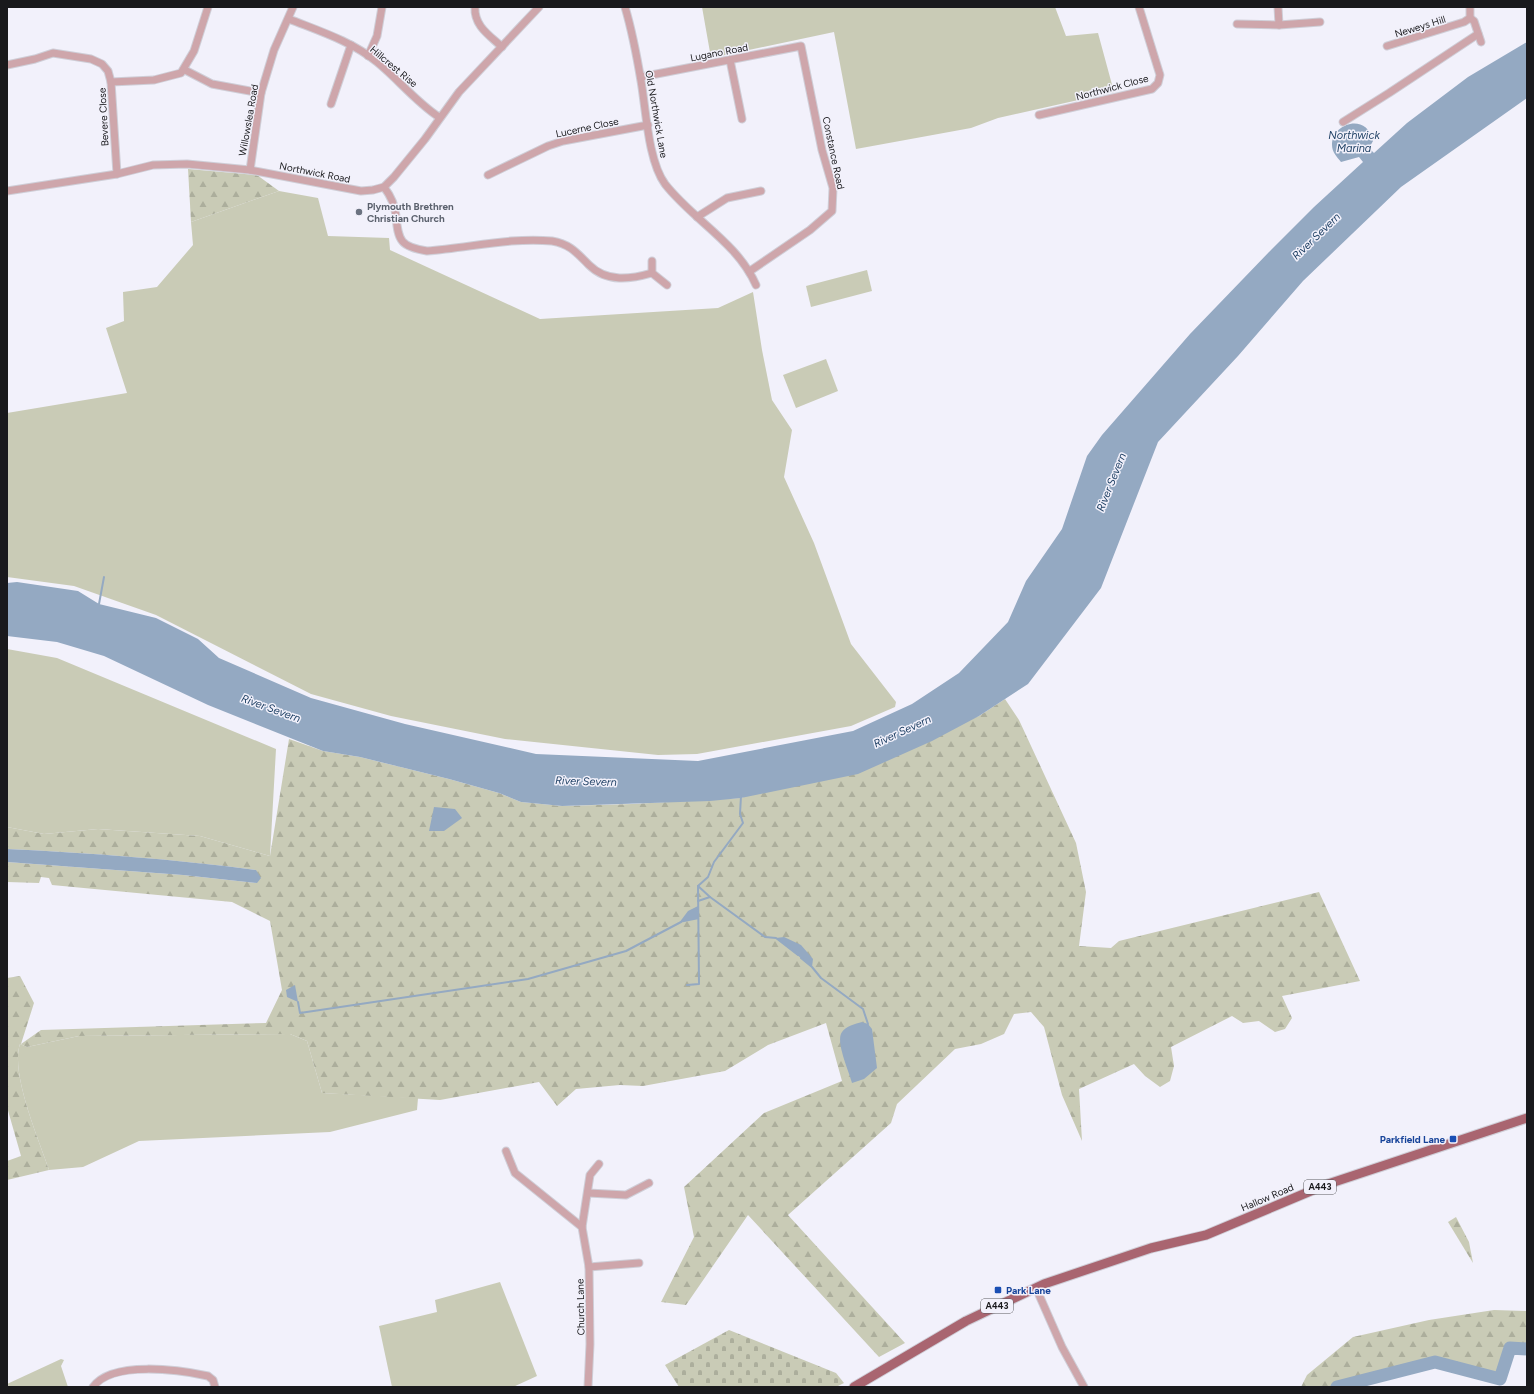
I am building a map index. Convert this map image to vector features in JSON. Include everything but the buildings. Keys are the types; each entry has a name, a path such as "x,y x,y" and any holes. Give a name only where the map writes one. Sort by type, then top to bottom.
{"main road":[{"name":"Hallow Road","path":"1036,1288 1151,1248 1206,1235 1325,1185 1527,1118"},
{"name":"A443","path":"854,1387 966,1321 1036,1288"}],"street":[{"path":"111,82 154,80 181,73 185,70 194,51 208,7"},
{"name":"Willowslea Road","path":"250,170 261,93 274,50 293,7"},
{"path":"368,56 377,36 382,7"},
{"path":"475,7 475,15 479,26 502,47"},
{"path":"539,7 458,92 425,139 384,187 393,204 396,215 396,227 400,239 407,245 416,249 427,251 518,240 553,242 569,246 580,254 589,265 607,277 621,279 634,278 652,273"},
{"name":"Old Northwick Lane","path":"626,7 656,166 665,183 697,217 738,255 750,271 756,285"},
{"name":"Northwick Close","path":"1040,115 1152,89 1158,83 1160,75 1139,7"},
{"path":"1278,7 1279,25"},
{"path":"1470,7 1470,18 1474,21 1481,42"},
{"name":"Hillcrest Rise","path":"289,18 351,45 368,56 439,117"},
{"name":"Neweys Hill","path":"1387,46 1464,22 1470,18"},
{"path":"1237,24 1279,25 1320,22"},
{"path":"1343,122 1478,34"},
{"path":"332,104 351,45"},
{"name":"Lugano Road","path":"640,77 801,46"},
{"name":"Constance Road","path":"750,271 810,230 832,211 833,188 822,150 801,46"},
{"name":"Bevere Close","path":"7,65 35,59 53,52 92,59 102,64 108,71 111,82 116,174"},
{"path":"730,60 742,119"},
{"path":"185,70 212,84 261,93"},
{"name":"Lucerne Close","path":"488,175 548,146 563,141 648,125"},
{"name":"Northwick Road","path":"7,191 116,174 153,165 187,164 250,170 361,191 374,190 384,187"},
{"path":"697,217 727,198 761,190"},
{"path":"652,261 652,273"},
{"path":"652,273 667,285"},
{"path":"506,1151 515,1173 582,1227"},
{"name":"Church Lane","path":"588,1387 590,1344 589,1267 582,1227 590,1175 599,1164"},
{"path":"588,1193 626,1195 649,1183"},
{"path":"589,1267 639,1263"},
{"path":"1036,1288 1062,1347 1084,1387"},
{"path":"93,1387 103,1379 114,1374 128,1370 155,1368 208,1376 213,1380 215,1387"}],"green space":[{"path":"702,7 1055,7 1066,36 1098,33 1114,92 998,118 971,128 856,149 834,32 711,58"},
{"path":"188,169 257,175 279,191 191,222"},
{"path":"279,191 318,198 328,236 389,238 390,250 540,319 718,308 753,292 772,400 792,430 784,477 814,543 851,644 896,702 895,707 851,726 697,754 658,755 505,739 391,716 311,694 156,615 74,586 7,577 7,413 127,393 106,328 124,321 123,292 157,287 193,245 191,222"},
{"path":"867,270 872,291 811,307 806,286"},
{"path":"826,359 838,391 796,408 783,375"},
{"path":"7,649 57,658 276,749 270,856 200,836 98,829 44,834 7,827"},
{"path":"1005,699 1019,720 1076,843 1086,892 1079,946 1111,948 1119,941 1319,892 1360,981 1282,996 1292,1018 1285,1029 1275,1032 1259,1021 1243,1023 1232,1016 1171,1047 1174,1066 1170,1081 1160,1087 1145,1076 1134,1064 1079,1089 1082,1141 1062,1095 1044,1027 1031,1012 1014,1014 1004,1034 981,1044 955,1049 897,1104 891,1123 788,1215 905,1343 879,1357 748,1215 686,1305 661,1302 694,1237 684,1187 764,1113 842,1081 826,1023 768,1045 725,1071 643,1086 620,1085 576,1089 557,1106 539,1082 440,1100 322,1093 307,1041 290,1034 79,1036 27,1047 20,1044 18,1057 22,1089 49,1170 7,1180 7,1161 21,1156 7,1107 7,978 20,976 34,1003 21,1044 41,1030 266,1023 282,990 270,921 232,902 52,885 49,878 41,877 39,883 7,882 7,862 183,875 257,883 256,870 132,857 7,849 7,827 44,834 98,829 200,836 270,856 289,739 323,751 360,757 449,779 499,793 521,802 562,806 741,798 979,716"},
{"path":"290,1034 307,1041 322,1093 418,1098 417,1110 330,1132 139,1141 83,1167 49,1170 22,1089 18,1057 20,1044 27,1047 79,1036"},
{"path":"1456,1217 1469,1242 1473,1263 1448,1222"},
{"path":"500,1282 537,1376 513,1387 392,1387 379,1326 437,1312 435,1300"},
{"path":"1494,1310 1527,1311 1527,1349 1510,1349 1500,1379 1435,1362 1337,1387 1301,1387 1307,1375 1353,1337 1429,1320"},
{"path":"729,1330 836,1373 844,1383 836,1387 679,1387 665,1365"},
{"path":"61,1359 64,1360 61,1366 68,1387 9,1387 7,1384"}],"water":[{"path":"1527,42 1527,98 1401,187 1303,281 1238,356 1158,442 1101,588 1028,684 979,716 932,741 858,774 741,798 710,801 562,806 521,802 499,793 449,779 360,757 323,751 208,705 104,656 57,642 7,636 7,583 17,582 78,591 99,604 156,618 198,639 219,658 311,698 405,724 536,754 698,761 853,731 912,704 959,673 1008,622 1026,581 1062,529 1087,456 1102,435 1190,334 1314,207 1363,162 1359,157 1341,162 1332,148 1334,137 1338,131 1343,126 1350,124 1364,126 1370,132 1373,141 1369,148 1374,153 1407,123 1468,77"},
{"path":"434,807 455,809 462,818 444,831 429,831"},
{"path":"7,849 70,852 225,866 256,870 261,878 257,883 183,875 7,862"},
{"path":"698,906 699,919 679,923 688,911"},
{"path":"784,937 801,945 813,959 812,967 776,938"},
{"path":"295,985 298,1002 287,997 286,990"},
{"path":"862,1022 868,1024 872,1029 877,1068 864,1079 852,1083 841,1049 840,1036 846,1028"}],"waterway":[{"path":"99,604 104,577"},
{"path":"687,985 699,984 698,886 708,877 714,862 743,823 740,814 741,796"},
{"path":"698,886 710,897"},
{"path":"698,901 710,897 765,937 776,938 798,955"},
{"path":"298,1002 300,1013 528,979 626,951 681,922"},
{"path":"801,958 812,967 821,978 863,1009 868,1024"},
{"path":"1337,1387 1435,1362 1500,1379 1510,1348 1527,1349"}],"place":[{"name":"Plymouth Brethren Christian Church","path":"359,212"},
{"name":"Parkfield Lane","path":"1453,1139"},
{"name":"Park Lane","path":"998,1290"}],"water label":[{"name":"Northwick Marina","path":"1354,141"},
{"name":"River Severn","path":"1316,236"},
{"name":"River Severn","path":"1111,482"},
{"name":"River Severn","path":"271,708"},
{"name":"River Severn","path":"902,731"},
{"name":"River Severn","path":"586,781"}]}
